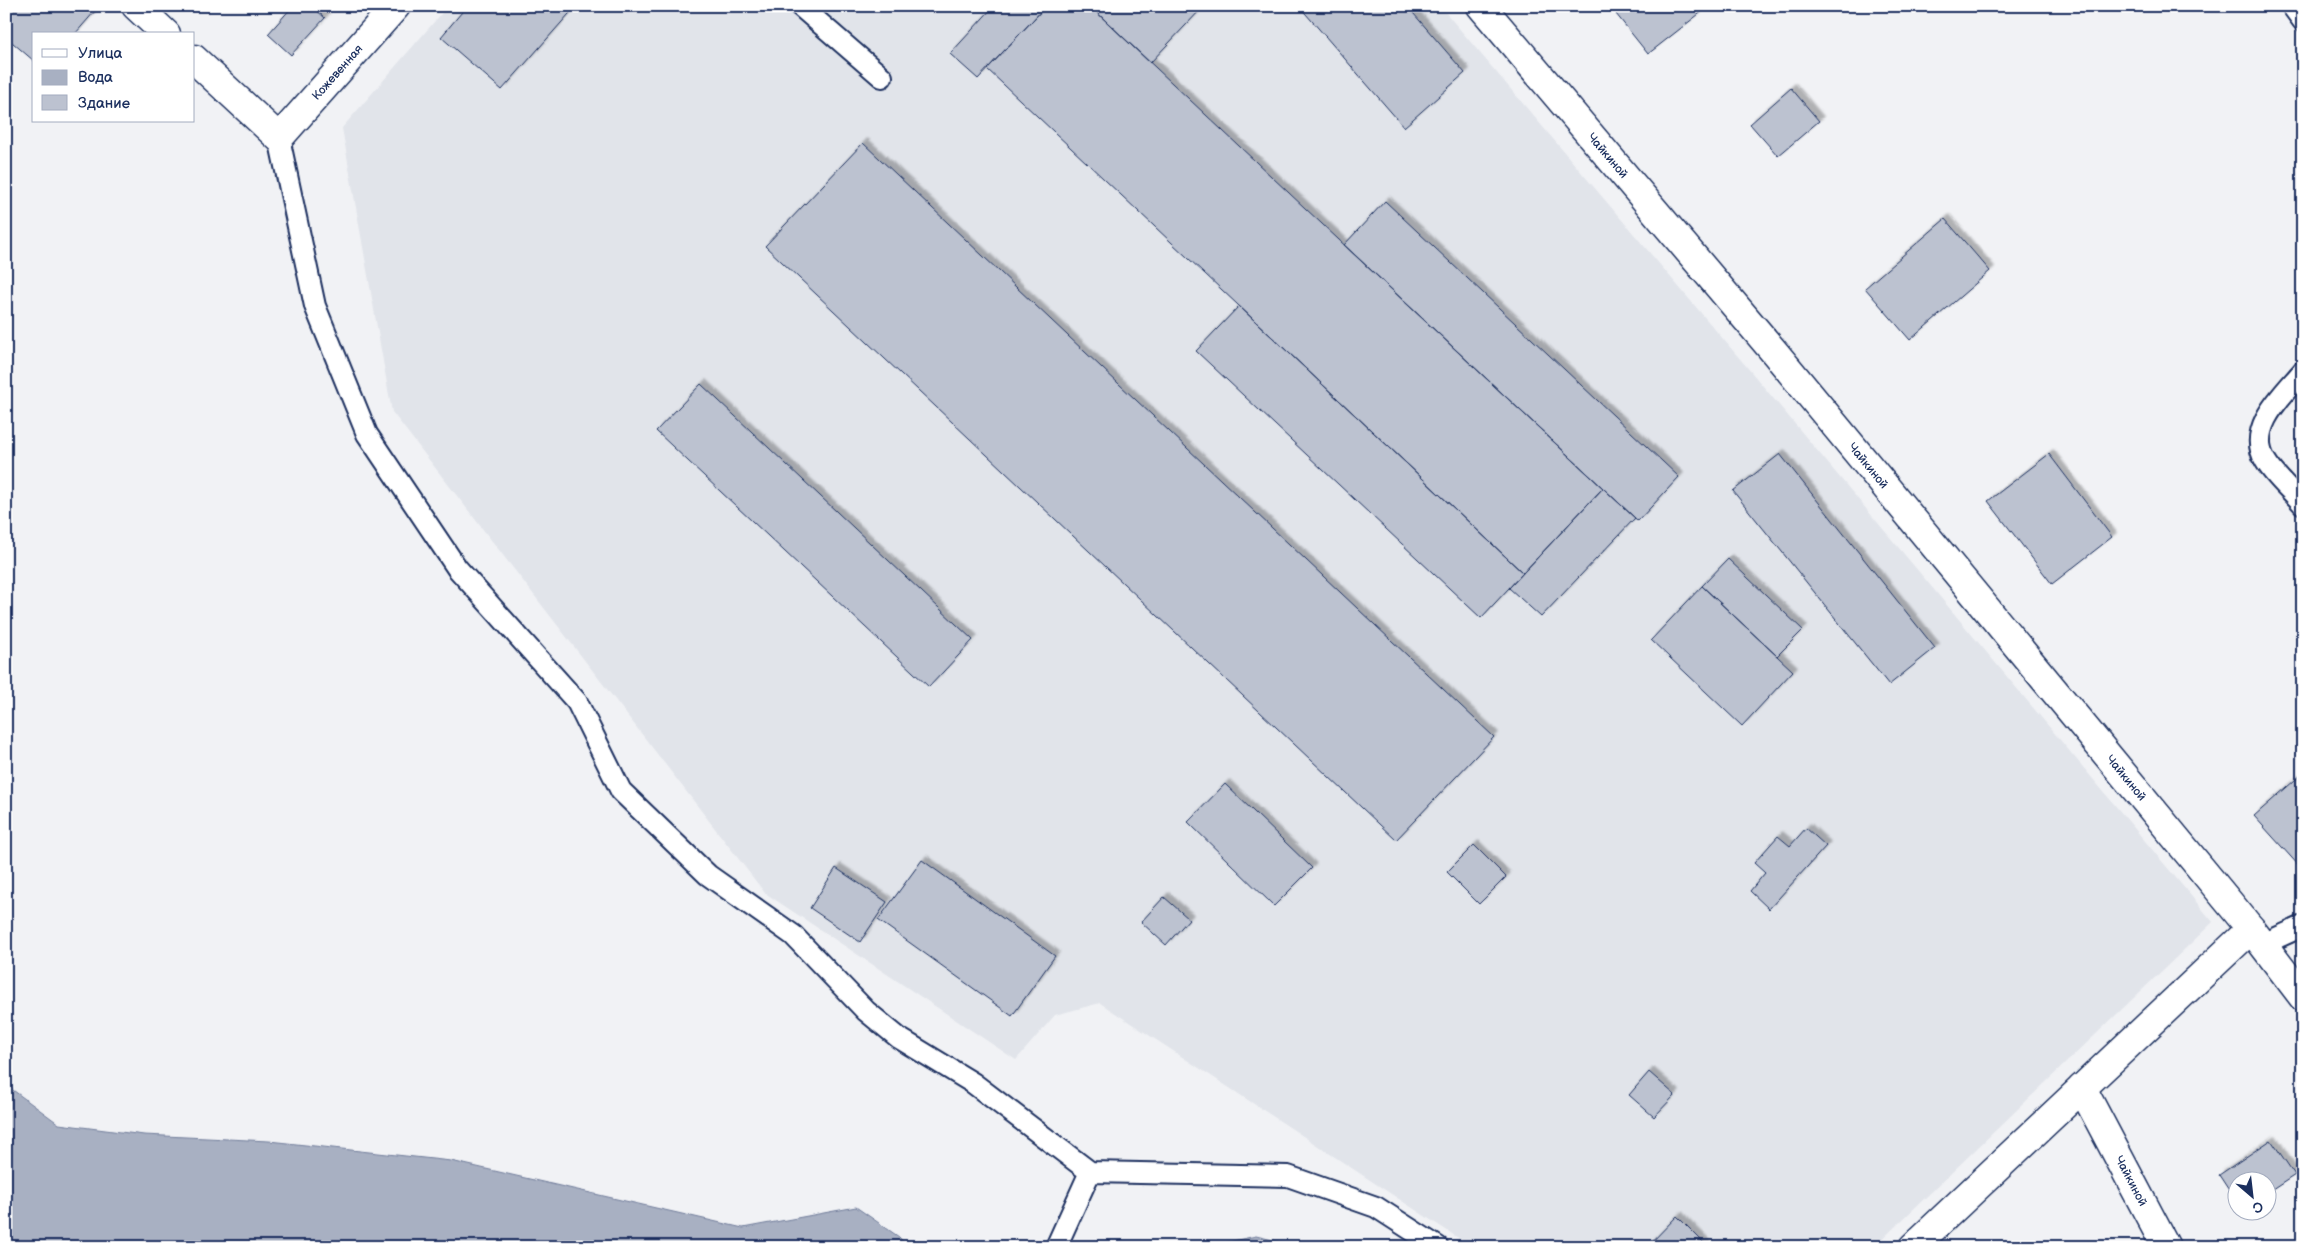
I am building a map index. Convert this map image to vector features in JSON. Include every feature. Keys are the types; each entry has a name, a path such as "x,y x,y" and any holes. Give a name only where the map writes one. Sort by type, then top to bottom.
{"street":[{"path":"136,6 164,32"},
{"name":"Кожевенная","path":"279,138 396,6"},
{"name":"Чайкиной","path":"1481,6 1782,362 2257,936 2303,997"},
{"path":"195,61 279,138"},
{"path":"1913,1247 2082,1088 2257,936"},
{"name":"Чайкиной","path":"2082,1088 2166,1247"}],"lane":[{"path":"800,6 882,77"},
{"path":"2292,6 2303,21"},
{"path":"279,138 315,306 367,434 457,568 577,702 621,791 708,875 792,935 866,1011 899,1038 973,1083 1090,1172 1288,1176 1376,1206 1438,1247"},
{"path":"2303,371 2266,416 2261,431 2260,446 2265,460 2303,504"},
{"path":"2257,936 2303,926"},
{"path":"1056,1247 1090,1172"}],"shaded area":[{"path":"448,6 1440,6 1752,373 2213,922 1874,1247 1472,1247 1100,1003 1055,1015 1016,1060 765,893 392,412 342,128"}],"water":[{"path":"6,1085 59,1124 144,1135 269,1141 451,1161 743,1228 856,1207 899,1237 908,1247 6,1247"},
{"path":"1256,1236 1303,1247 1207,1247 1209,1246"}],"building":[{"path":"6,6 90,6 95,11 77,32 32,32 32,59 6,37"},
{"path":"293,6 312,6 325,18 291,55 268,34"},
{"path":"467,6 576,6 502,90 441,37"},
{"path":"994,6 1046,6 978,79 950,54"},
{"path":"1046,6 1090,6 1603,488 1523,573 987,69"},
{"path":"1090,6 1202,6 1203,7 1150,63"},
{"path":"1299,6 1407,6 1465,73 1404,127"},
{"path":"1625,6 1708,7 1648,54 1616,14"},
{"path":"1791,88 1819,121 1778,156 1750,124"},
{"path":"863,143 1494,737 1396,840 765,246"},
{"path":"1385,201 1679,477 1638,521 1344,245"},
{"path":"1945,219 1990,271 1910,340 1865,288"},
{"path":"1239,306 1523,573 1481,618 1196,351"},
{"path":"701,384 973,640 929,687 656,431"},
{"path":"1780,454 1935,648 1889,685 1733,491"},
{"path":"2049,454 2112,537 2052,584 1988,501"},
{"path":"1603,488 1635,518 1541,617 1509,588"},
{"path":"1728,559 1803,630 1777,656 1702,586"},
{"path":"1702,586 1793,671 1742,726 1651,640"},
{"path":"2303,773 2303,864 2300,867 2254,816"},
{"path":"1225,784 1312,868 1274,906 1188,822"},
{"path":"1806,828 1826,846 1769,909 1750,891 1765,873 1754,863 1778,836 1790,846"},
{"path":"1474,845 1506,877 1479,904 1447,872"},
{"path":"922,860 1055,956 1012,1016 878,920"},
{"path":"836,868 887,902 860,942 810,908"},
{"path":"1164,897 1189,919 1166,945 1141,922"},
{"path":"1649,1072 1675,1095 1654,1117 1629,1095"},
{"path":"2271,1140 2295,1175 2276,1187 2276,1170 2226,1170"},
{"path":"2226,1170 2226,1186 2219,1175"},
{"path":"1677,1216 1708,1247 1647,1247"}]}
